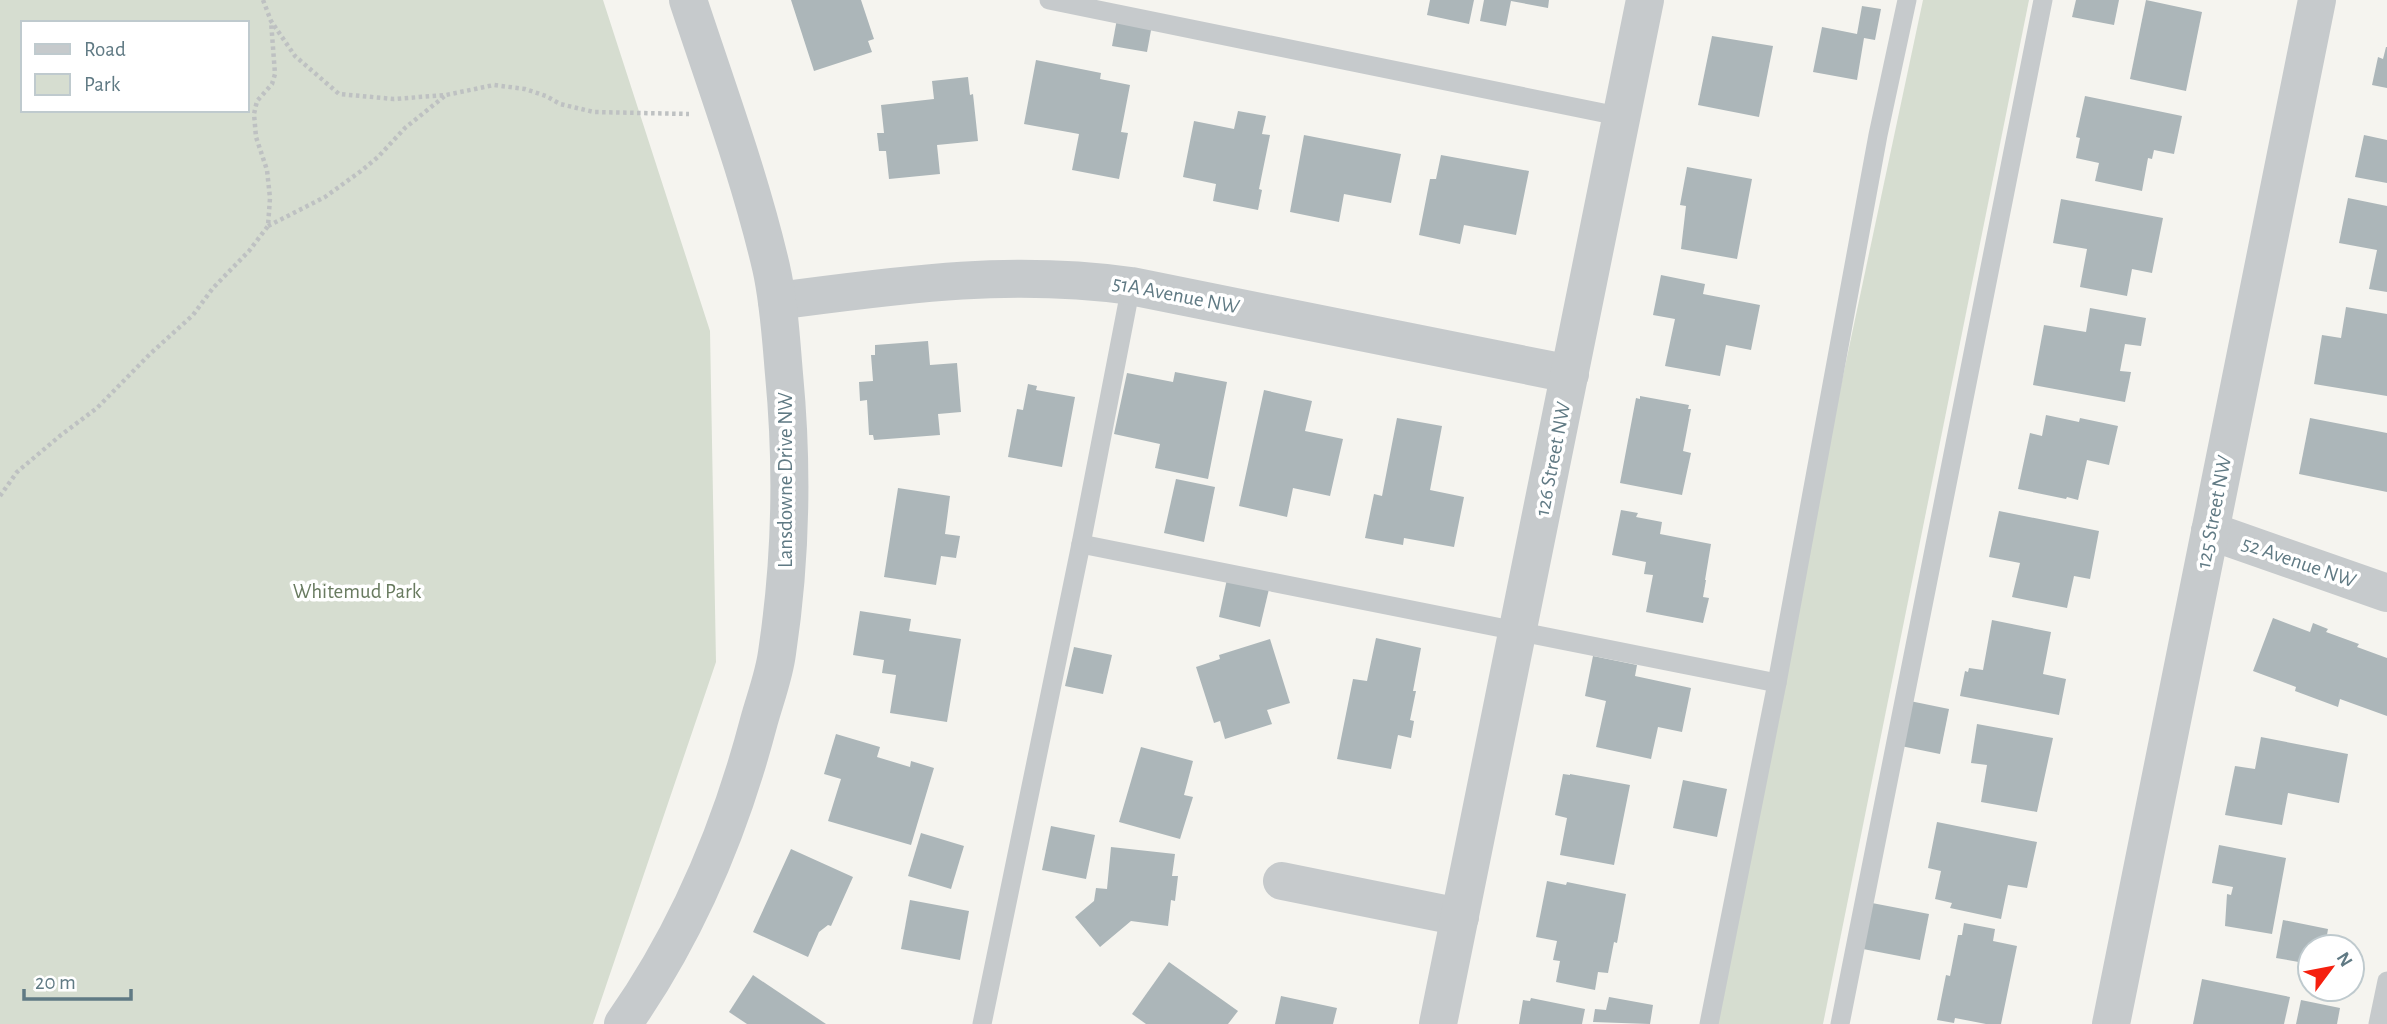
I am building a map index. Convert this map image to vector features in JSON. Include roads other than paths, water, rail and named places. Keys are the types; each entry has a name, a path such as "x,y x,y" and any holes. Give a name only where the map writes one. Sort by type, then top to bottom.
{"street":[{"name":"Lansdowne Drive NW","path":"623,1024 669,950 718,847 754,741 776,656 790,533 788,414 777,301 762,233 688,0"},
{"name":"126 Street NW","path":"1438,1024 1645,0"},
{"name":"125 Street NW","path":"2111,1024 2317,0"},
{"name":"51A Avenue NW","path":"777,301 923,282 999,277 1089,280 1131,286 1570,374"},
{"name":"52 Avenue NW","path":"2210,531 2387,593"},
{"path":"1282,881 1460,917"}],"lane":[{"path":"1049,0 1623,117"},
{"path":"1709,1024 1777,683 1878,135 1907,0"},
{"path":"1840,1024 2043,0"},
{"path":"982,1024 1131,286"},
{"path":"1081,544 1777,683"},
{"path":"2378,1024 2387,981"}],"park label":[{"name":"Whitemud Park","path":"357,591"}]}
